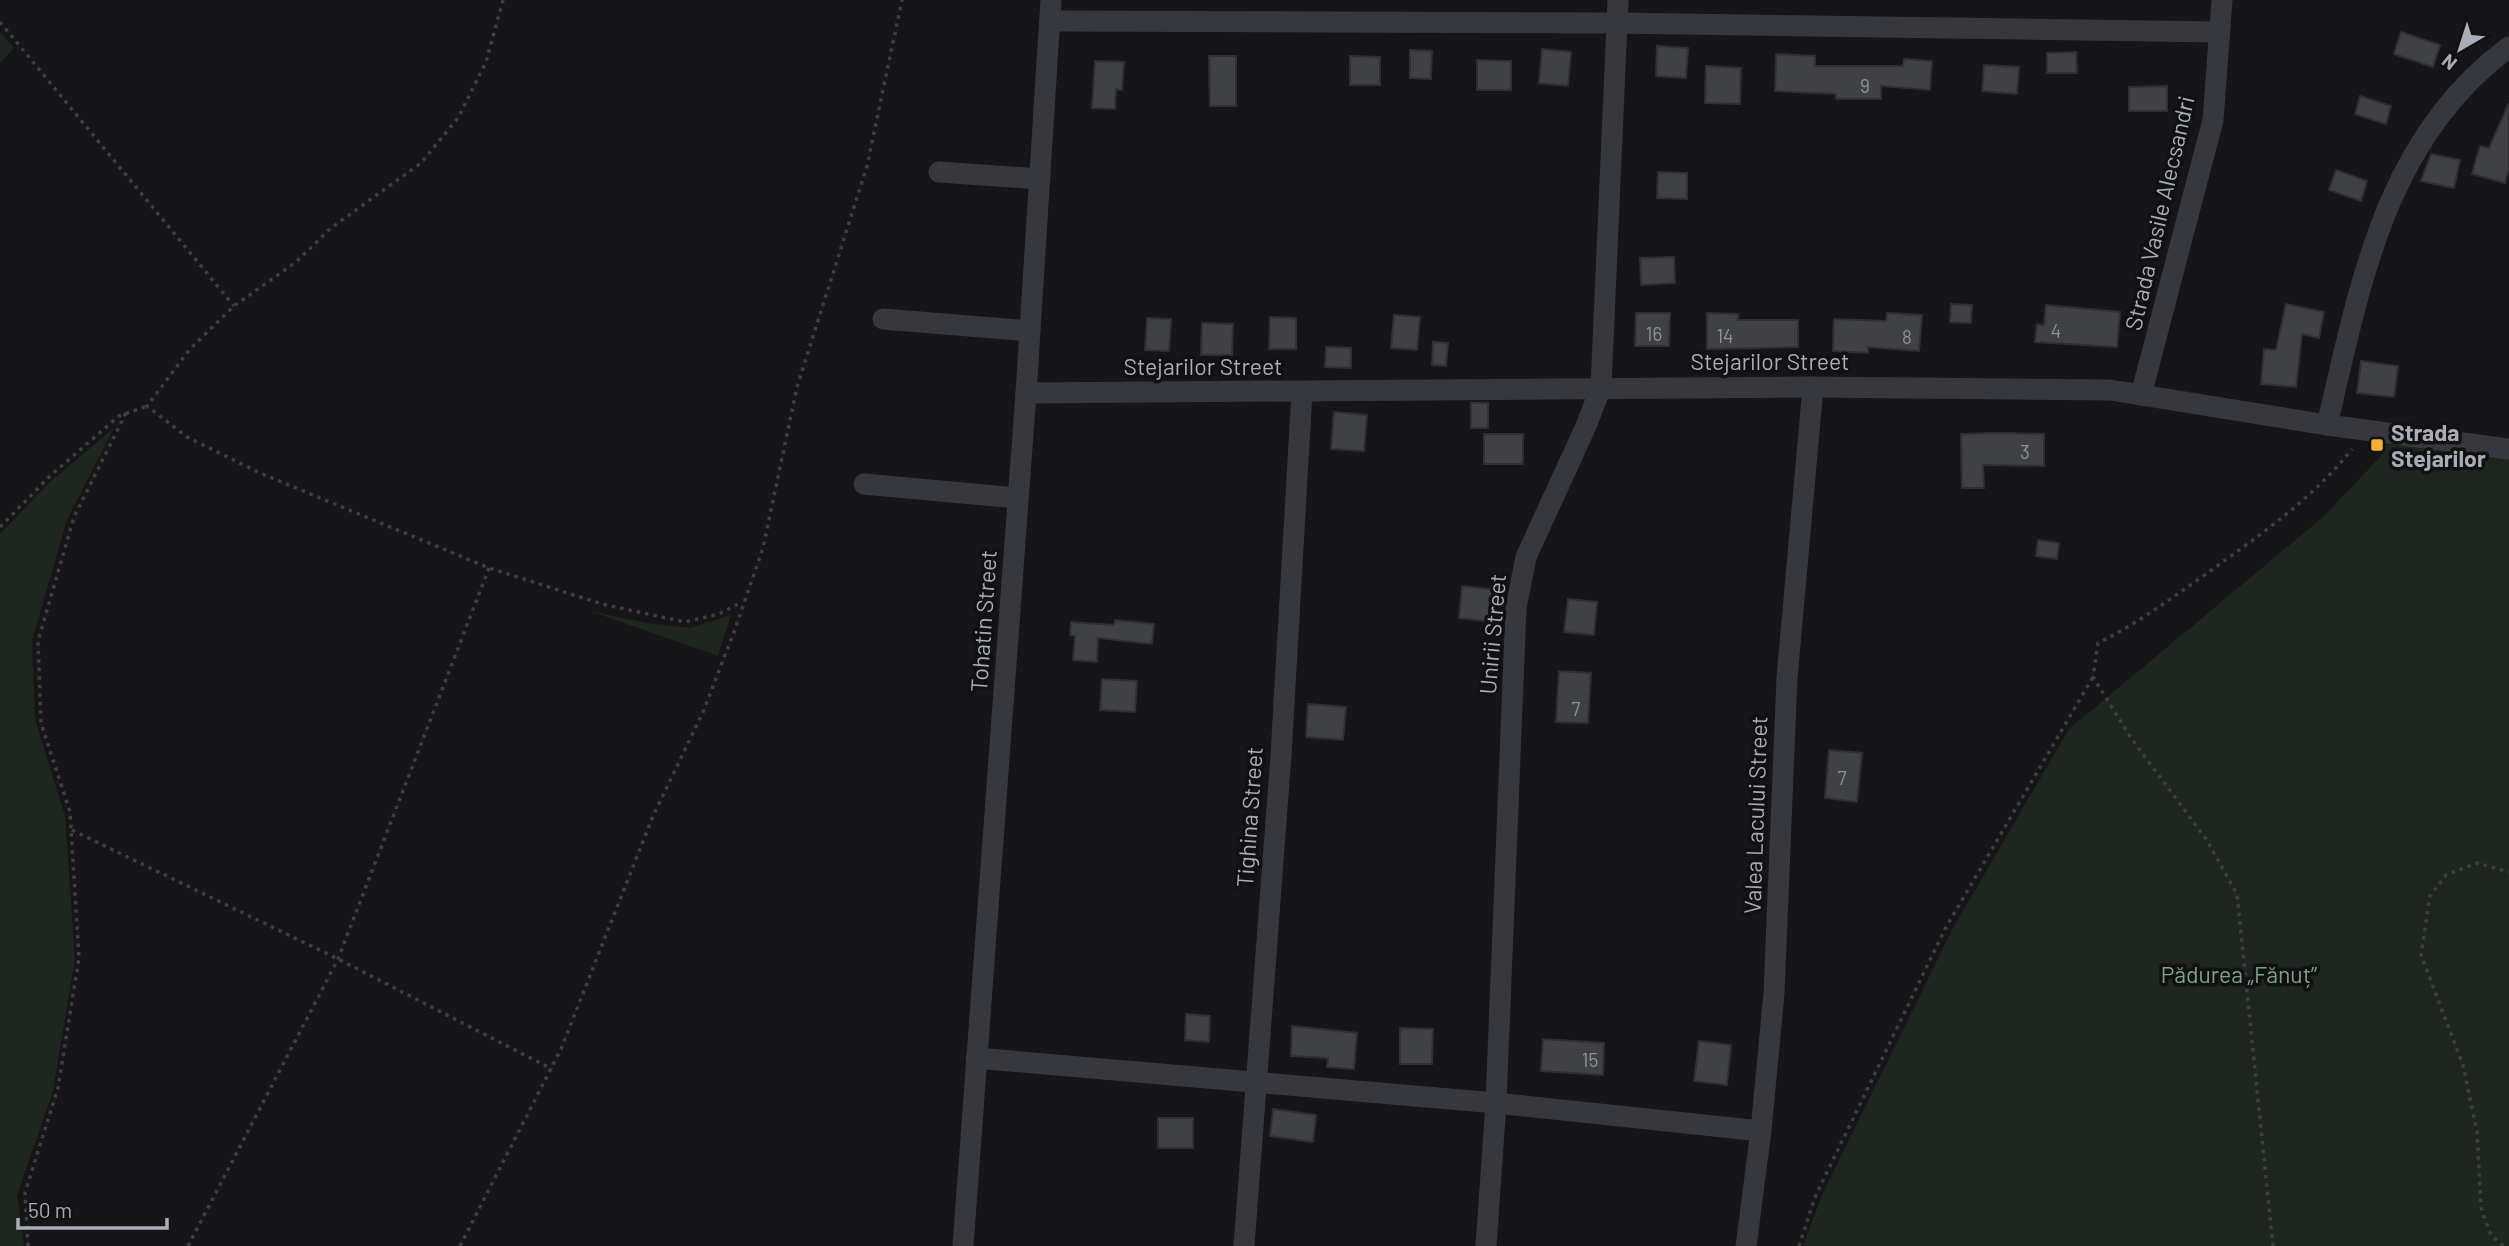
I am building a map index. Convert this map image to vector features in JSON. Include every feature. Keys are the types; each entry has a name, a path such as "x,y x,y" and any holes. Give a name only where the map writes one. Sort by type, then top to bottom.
{"street":[{"name":"Unirii Street","path":"1486,1246 1496,1102 1516,608 1526,557 1601,387 1618,0"},
{"name":"Strada Vasile Alecsandri","path":"2141,396 2213,120 2222,0"},
{"path":"1050,10 1616,23 2219,32"},
{"name":"Tohatin Street","path":"963,1246 1026,393 1050,10"},
{"path":"2327,425 2370,253 2402,176 2443,107 2509,47"},
{"path":"939,172 1040,179"},
{"path":"883,319 1030,331"},
{"name":"Stejarilor Street","path":"1026,393 1302,393 1601,387 2110,390 2327,425 2509,449"},
{"name":"Valea Lacului Street","path":"1746,1246 1761,1130 1774,993 1787,678 1812,387"},
{"name":"Tighina Street","path":"1244,1246 1281,755 1302,393"},
{"path":"864,484 1018,498"},
{"path":"976,1058 1255,1084 1496,1102 1761,1130"}],"path":[{"path":"0,527 51,475 119,416 147,406 190,349 234,306 296,262 331,228 421,163 458,118 480,74 503,0"},
{"path":"460,1246 552,1069 653,816 703,712 763,548 797,387 867,166 902,0"},
{"path":"0,22 234,306"},
{"path":"147,406 187,437 260,473 489,568 602,604 685,622 719,614 743,601"},
{"path":"28,1246 25,1192 58,1088 79,958 72,830 41,723 38,641 74,517 126,413"},
{"path":"1799,1246 1815,1197 1945,929 2093,677 2098,643 2131,626 2276,524 2336,469 2367,430"},
{"path":"188,1246 338,959 489,568"},
{"path":"2093,677 2131,738 2206,839 2237,894 2273,1246"},
{"path":"72,830 338,959 552,1069"},
{"path":"2503,1246 2491,1235 2481,1208 2477,1132 2463,1065 2421,955 2430,896 2446,875 2477,863 2509,872"}],"green space":[{"path":"0,32 14,48 0,63"},
{"path":"114,428 67,520 32,640 35,720 65,816 75,959 53,1091 17,1195 24,1246 0,1246 0,534 50,482"},
{"name":"Pădurea „Fănuț”","path":"2385,444 2509,455 2509,1246 1803,1246 1822,1195 1953,928 2069,729 2323,517 2383,454"},
{"path":"590,611 647,623 691,628 731,615 718,656"}],"building":[{"path":"2401,32 2440,45 2433,67 2394,54"},
{"path":"1657,46 1688,48 1686,78 1656,76"},
{"path":"1542,49 1571,52 1568,86 1539,83"},
{"path":"1410,50 1432,51 1431,79 1410,78"},
{"path":"2076,52 2077,73 2047,73 2047,53"},
{"path":"1776,54 1815,56 1815,66 1903,66 1904,59 1932,61 1930,90 1881,86 1881,99 1836,99 1836,94 1775,91"},
{"path":"1209,56 1236,56 1236,106 1210,106"},
{"path":"1350,56 1380,57 1380,85 1350,85"},
{"path":"1477,60 1511,61 1511,90 1477,90"},
{"path":"1095,61 1124,62 1122,90 1116,89 1115,109 1092,108"},
{"path":"1984,65 2019,67 2017,94 1982,91"},
{"path":"1706,66 1741,68 1740,104 1705,103"},
{"path":"2167,86 2167,111 2129,111 2129,87"},
{"path":"2360,96 2391,106 2386,124 2355,114"},
{"path":"2509,103 2509,168 2505,183 2472,174 2480,146 2489,148"},
{"path":"2431,154 2460,160 2454,188 2421,181"},
{"path":"2336,170 2367,181 2361,201 2329,190"},
{"path":"1658,172 1687,173 1687,199 1657,198"},
{"path":"1674,257 1675,283 1641,285 1640,258"},
{"path":"1951,304 1972,305 1971,323 1950,322"},
{"path":"2286,304 2324,312 2319,338 2302,334 2296,387 2261,384 2264,349 2276,350"},
{"path":"2046,305 2120,312 2117,347 2035,342 2037,324 2044,325"},
{"path":"1636,313 1670,313 1669,346 1635,346"},
{"path":"1707,313 1738,314 1738,320 1798,320 1798,347 1707,349"},
{"path":"1887,313 1922,315 1919,351 1868,347 1868,353 1833,351 1834,319 1886,321"},
{"path":"1394,315 1420,317 1417,350 1391,348"},
{"path":"1270,317 1296,318 1296,349 1269,349"},
{"path":"1147,318 1171,319 1169,351 1145,350"},
{"path":"1202,323 1233,324 1232,355 1201,355"},
{"path":"1433,342 1448,343 1446,366 1432,365"},
{"path":"1326,347 1351,348 1351,368 1325,367"},
{"path":"2361,361 2398,366 2394,397 2357,393"},
{"path":"1471,403 1488,403 1488,428 1471,428"},
{"path":"1334,412 1367,415 1364,451 1331,449"},
{"path":"1484,434 1523,434 1523,464 1484,464"},
{"path":"1961,434 2044,434 2044,466 1983,465 1984,488 1962,488"},
{"path":"2038,540 2059,543 2057,559 2036,556"},
{"path":"1462,586 1497,590 1494,622 1459,618"},
{"path":"1568,599 1597,602 1594,635 1564,632"},
{"path":"1115,620 1154,624 1152,644 1098,638 1097,662 1073,660 1075,636 1070,635 1071,622 1114,625"},
{"path":"1559,671 1591,673 1588,723 1556,722"},
{"path":"1102,679 1137,681 1135,712 1100,710"},
{"path":"1308,704 1346,707 1343,740 1306,737"},
{"path":"1829,750 1862,753 1857,802 1825,798"},
{"path":"1186,1014 1210,1016 1209,1042 1185,1040"},
{"path":"1292,1026 1357,1033 1354,1069 1327,1067 1328,1058 1291,1056"},
{"path":"1400,1028 1433,1029 1432,1064 1400,1064"},
{"path":"1543,1039 1604,1043 1603,1075 1541,1071"},
{"path":"1699,1041 1731,1045 1727,1085 1694,1081"},
{"path":"1273,1109 1316,1115 1313,1142 1270,1136"},
{"path":"1158,1118 1193,1118 1193,1148 1158,1148"}],"place":[{"name":"Strada Stejarilor","path":"2377,445"}]}
